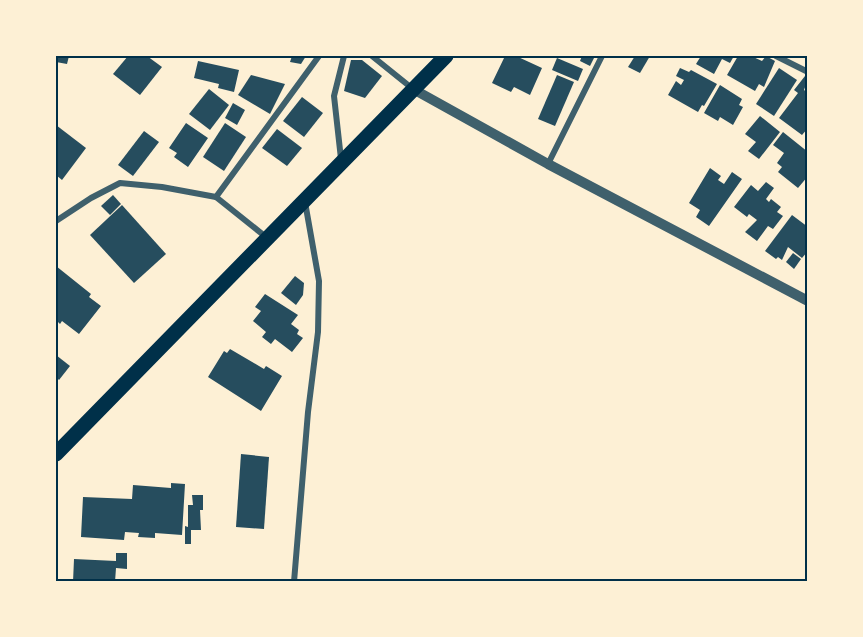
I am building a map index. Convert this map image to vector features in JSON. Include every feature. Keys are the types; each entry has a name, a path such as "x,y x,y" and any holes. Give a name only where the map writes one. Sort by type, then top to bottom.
{"main road":[{"path":"56,454 446,56"}],"street":[{"path":"216,197 319,56"},
{"path":"342,163 334,96 344,56"},
{"path":"372,56 413,89 548,164 807,301"},
{"path":"548,164 602,56"},
{"path":"776,56 807,72"},
{"path":"56,221 91,198 120,183 162,187 216,197 268,239"},
{"path":"294,582 319,281 305,201"}],"building":[{"path":"56,56 69,56 67,64 56,62"},
{"path":"128,56 147,56 162,67 140,95 113,74"},
{"path":"292,56 306,56 301,64 290,62"},
{"path":"505,56 516,56 542,68 530,95 514,87 511,92 492,83"},
{"path":"582,56 595,56 590,66 580,61"},
{"path":"635,56 650,56 640,73 628,67"},
{"path":"701,56 734,56 730,63 722,59 714,74 696,64"},
{"path":"738,56 751,56 762,61 766,56 775,61 764,87 759,84 755,91 727,75"},
{"path":"557,58 583,69 578,81 552,70"},
{"path":"351,60 362,60 382,76 365,98 344,91"},
{"path":"198,61 239,70 234,92 218,88 219,84 194,78"},
{"path":"680,68 689,72 691,70 717,84 698,112 668,95 676,81 681,85 684,80 676,76"},
{"path":"779,68 797,80 774,116 756,104"},
{"path":"251,75 285,84 270,114 238,95"},
{"path":"557,75 574,82 555,126 538,119"},
{"path":"805,76 808,79 804,90 808,93 808,128 802,135 779,118 798,93 794,90"},
{"path":"720,85 742,99 739,105 743,107 733,125 720,117 718,121 704,113"},
{"path":"209,89 229,105 210,130 189,114"},
{"path":"302,97 323,113 304,137 283,121"},
{"path":"233,103 245,110 237,125 225,118"},
{"path":"760,116 780,132 759,159 748,151 756,142 745,134"},
{"path":"186,123 208,138 188,167 174,157 177,153 169,148"},
{"path":"225,123 246,137 224,171 203,157"},
{"path":"56,125 86,148 62,180 56,175"},
{"path":"277,129 302,148 287,166 262,148"},
{"path":"144,131 159,142 133,176 118,165"},
{"path":"783,132 808,152 808,176 798,188 778,172 782,167 777,163 784,153 773,145"},
{"path":"710,168 721,176 718,180 724,184 732,172 742,179 709,226 696,217 700,210 689,203"},
{"path":"766,182 774,188 766,199 769,202 771,199 781,207 777,212 783,216 773,229 768,226 757,241 745,232 757,220 749,214 747,217 734,207 751,185 758,191"},
{"path":"113,195 121,204 110,215 101,206"},
{"path":"122,205 166,254 134,283 90,235"},
{"path":"792,215 808,227 808,251 802,258 788,247 782,260 778,257 776,259 765,251"},
{"path":"793,253 801,259 794,269 786,262"},
{"path":"56,266 91,294 89,297 101,306 79,334 62,321 60,324 56,320"},
{"path":"295,276 304,283 303,295 296,305 281,293"},
{"path":"265,294 298,315 291,324 299,330 297,334 303,338 292,352 275,339 271,344 262,337 266,332 253,321 261,311 255,307"},
{"path":"230,349 264,369 266,366 282,376 261,411 208,377 224,351 227,353"},
{"path":"56,355 70,366 59,380 56,377"},
{"path":"241,454 269,457 264,529 236,527"},
{"path":"171,483 185,484 182,535 155,533 155,538 138,537 139,533 125,532 124,540 81,537 83,497 132,499 133,485 171,488"},
{"path":"192,495 203,495 203,510 200,510 201,530 191,530 191,544 185,544 188,505 193,505"},
{"path":"116,553 127,553 127,569 116,568 115,582 73,582 74,559 116,561"}]}
